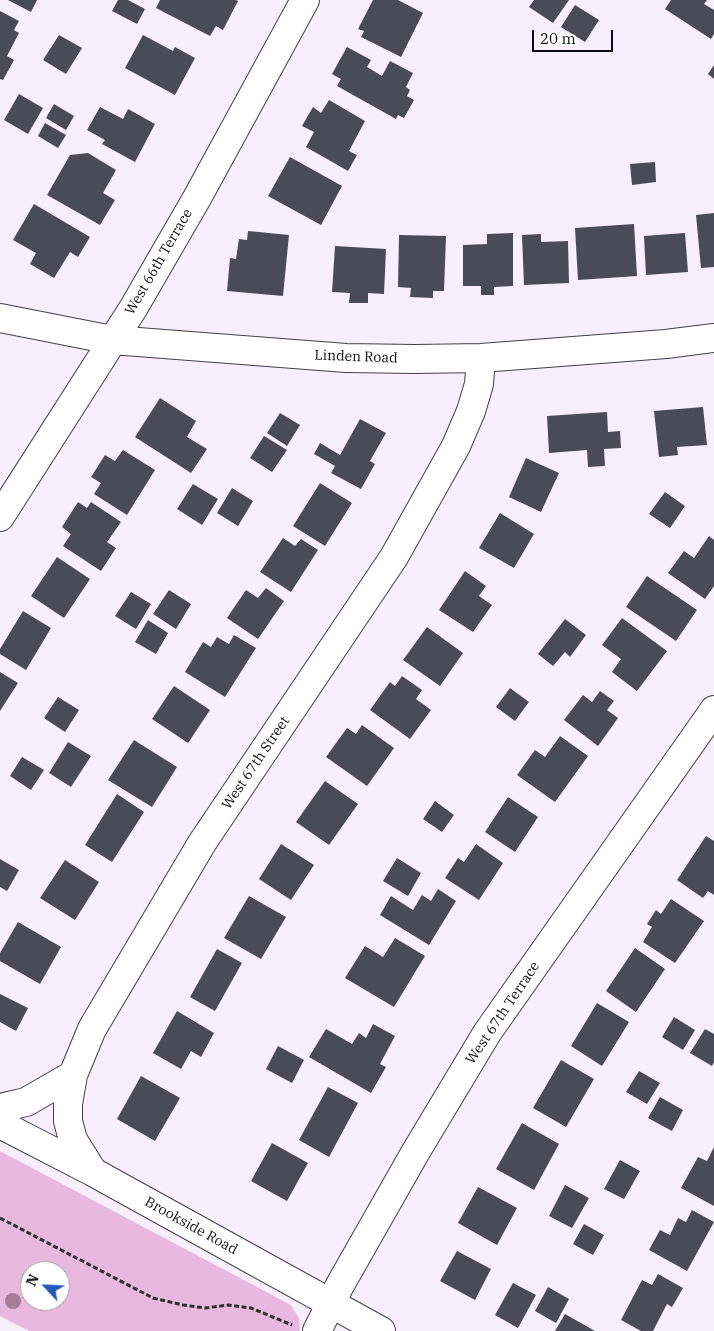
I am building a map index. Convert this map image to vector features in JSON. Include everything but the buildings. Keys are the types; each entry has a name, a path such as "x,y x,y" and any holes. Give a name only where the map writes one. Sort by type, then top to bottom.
{"street":[{"name":"West 66th Terrace","path":"0,517 134,307 197,198 305,0"},
{"name":"Linden Road","path":"0,318 112,340 346,358 415,360 481,358 657,345 714,338"},
{"name":"West 67th Street","path":"94,1172 73,1140 68,1121 68,1104 73,1074 92,1029 202,843 389,565 423,507 456,446 471,411 479,384 481,358"},
{"name":"West 67th Terrace","path":"308,1329 331,1303 411,1162 487,1034 714,710"},
{"path":"0,1108 26,1102 73,1074"},
{"name":"Brookside Road","path":"0,1124 94,1172 381,1331"}],"path":[{"path":"0,1218 154,1298 205,1308 228,1305 251,1308 308,1329"}],"shaded area":[{"path":"0,1151 291,1305 299,1318 300,1331 29,1331 0,1316"}]}
